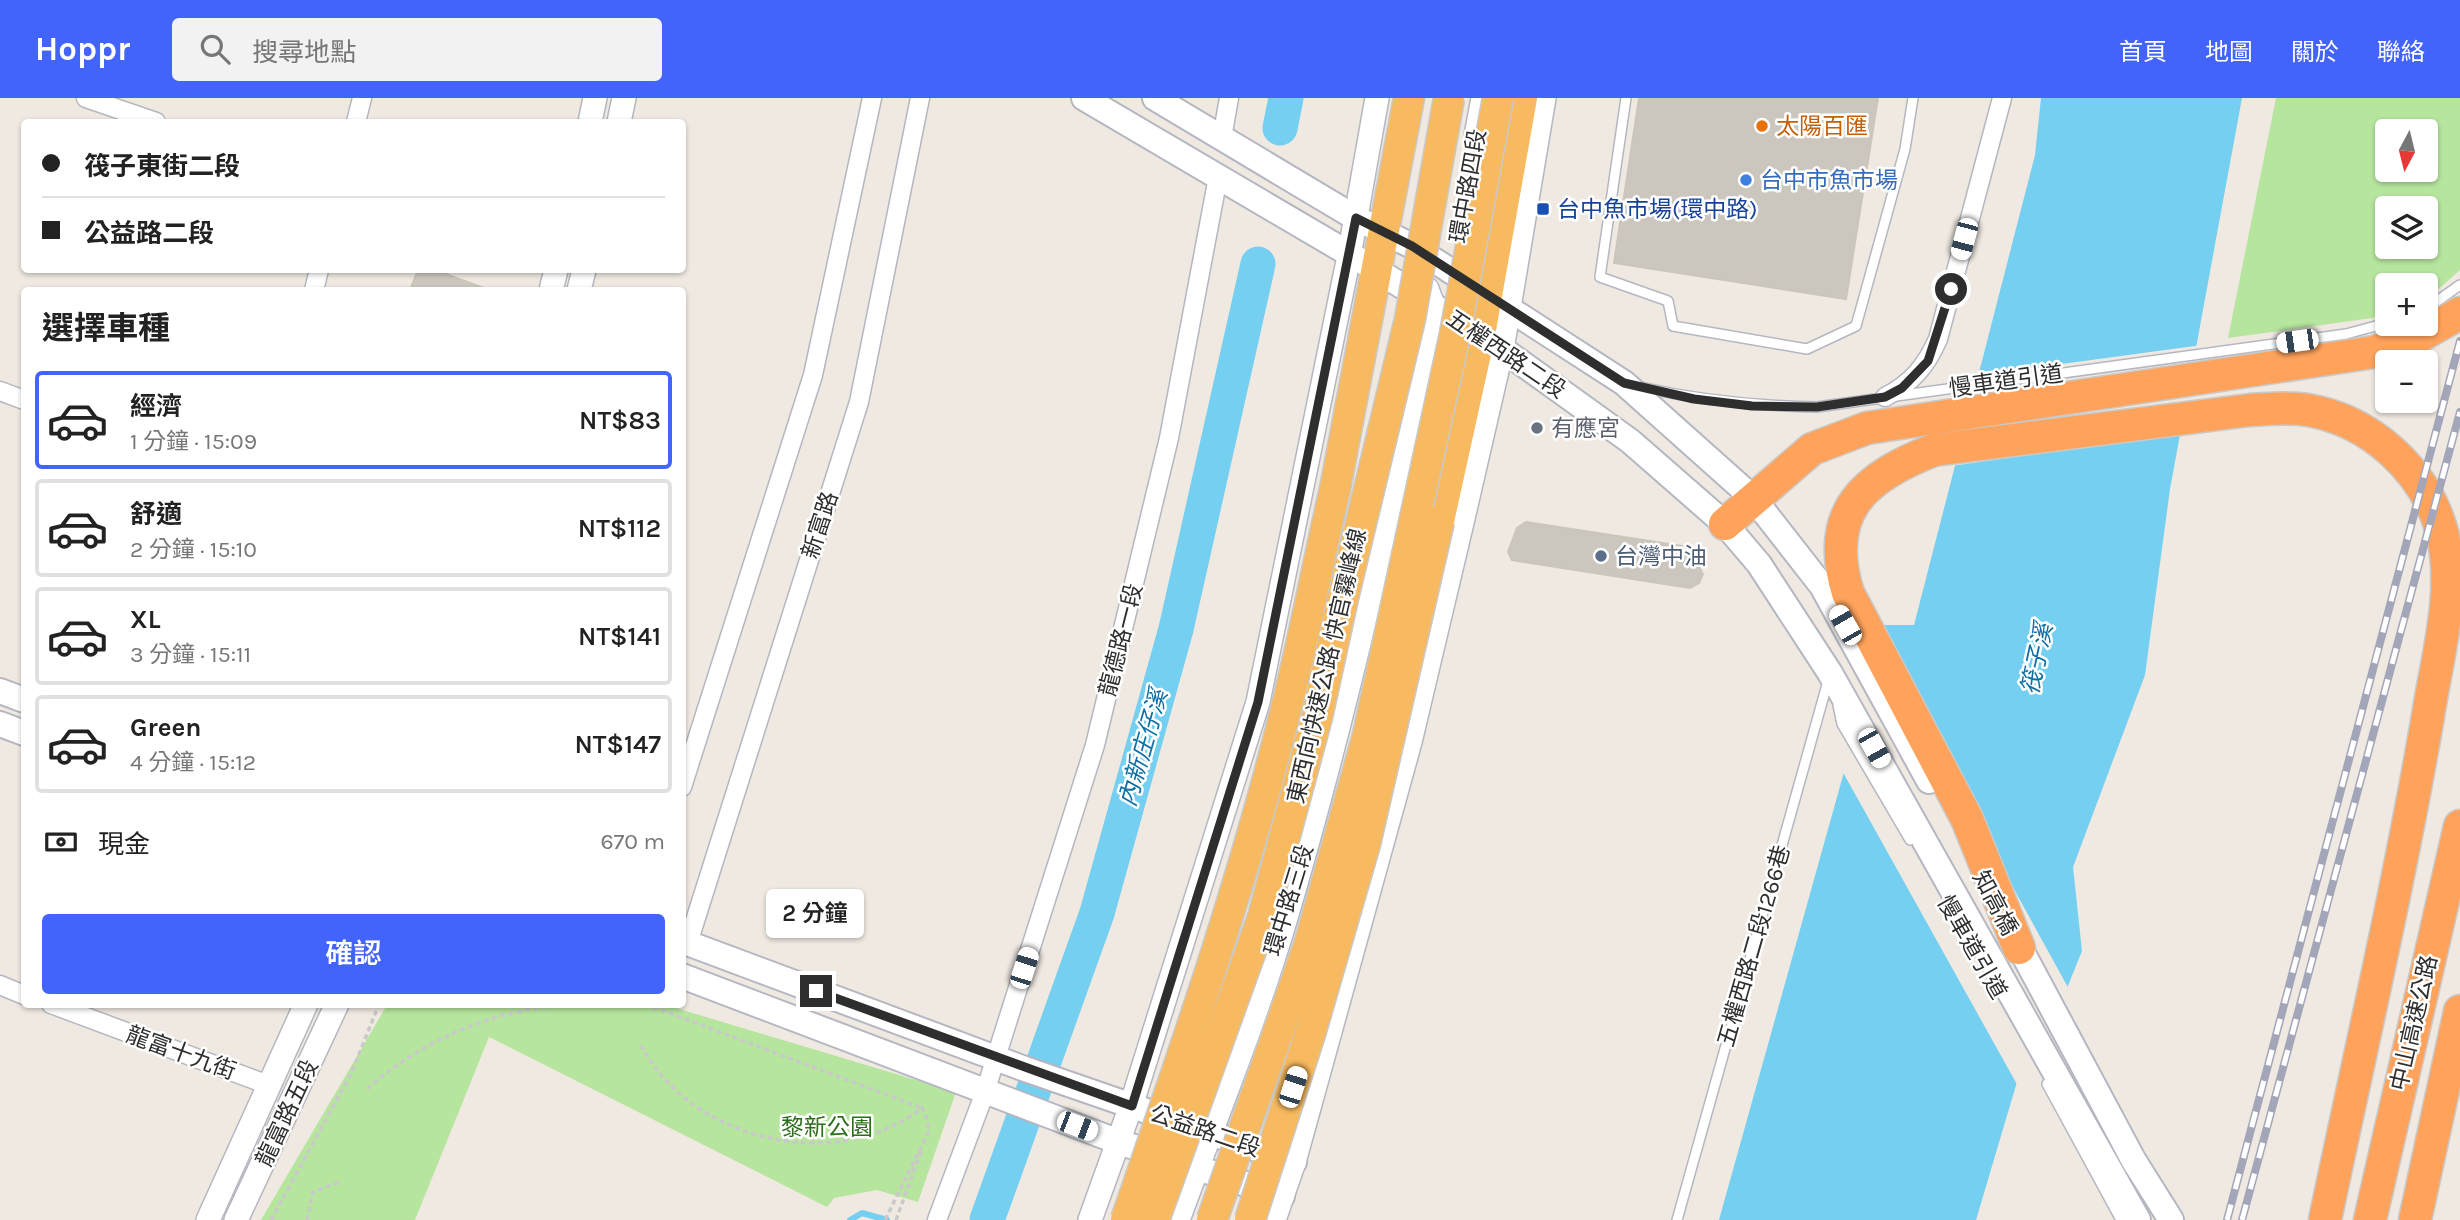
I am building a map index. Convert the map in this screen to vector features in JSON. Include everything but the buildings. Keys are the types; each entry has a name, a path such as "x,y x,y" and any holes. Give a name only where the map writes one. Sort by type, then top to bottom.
{"highway":[{"path":"1126,1220 1202,1002 1289,698 1335,489 1362,262 1383,231 1409,98"},
{"name":"東西向快速公路 快官霧峰線","path":"1154,1220 1263,917 1317,717 1410,319 1449,98"},
{"path":"1250,1220 1310,1034 1365,844 1439,521 1490,342 1521,100"},
{"path":"1212,1220 1310,942 1368,736 1455,334 1521,100"},
{"path":"1725,524 1812,449 1867,428 2374,352 2420,336 2460,313"},
{"path":"2020,948 1967,819 1857,630 1840,569 1843,531 1864,488 1879,475 1934,450 2209,415 2288,408 2328,415 2365,431 2397,456 2424,490 2438,521 2446,552 2446,596 2417,780 2325,1220"},
{"name":"中山高速公路","path":"2370,1220 2460,826"},
{"name":"中山高速公路","path":"2415,1220 2460,1011"}],"main road":[{"name":"五權西路二段","path":"1084,98 1440,309 1630,441 1725,524 1759,564 1830,673 1844,713"},
{"name":"五權西路二段","path":"1155,98 1356,218 1412,246 1624,383 1754,499 1857,630"},
{"path":"0,691 21,699"},
{"name":"知高橋","path":"1844,713 2116,1172"},
{"path":"0,724 21,732"},
{"name":"公益路二段","path":"686,942 996,1059 1294,1162"},
{"name":"知高橋","path":"2020,948 2116,1172"},
{"name":"公益路二段","path":"686,978 1109,1138 1282,1196"},
{"path":"2116,1172 2138,1220"},
{"path":"2116,1172 2171,1220"}],"street":[{"path":"86,98 147,119"},
{"path":"357,119 362,98"},
{"path":"591,119 595,98"},
{"path":"620,119 624,98"},
{"path":"686,774 813,375 872,98"},
{"name":"新富路","path":"686,939 859,402 920,98"},
{"path":"1222,138 1229,98"},
{"path":"1090,1220 1120,1102 1258,702 1362,262 1356,218 1377,98"},
{"name":"環中路四段","path":"1412,246 1437,98"},
{"name":"環中路四段","path":"1453,274 1483,98"},
{"path":"1885,397 1915,377 1928,361 1938,339 2002,98"},
{"name":"龍德路一段","path":"937,1220 996,1059 1095,745 1169,438 1218,177"},
{"path":"1412,246 1440,309"},
{"name":"環中路三段","path":"1178,1220 1204,1170 1297,927 1354,730 1440,309 1453,274"},
{"path":"1274,1220 1294,1162 1410,742 1490,342"},
{"path":"0,391 21,399"},
{"path":"0,985 21,994"},
{"name":"龍富十九街","path":"62,1008 271,1086"},
{"name":"龍富路五段","path":"208,1220 304,1008"},
{"name":"龍富路五段","path":"236,1220 335,1008"},
{"name":"環中路三段","path":"1194,1220 1204,1170"}],"lane":[{"path":"1626,98 1600,277 1668,301 1673,326 1807,348 1856,326 1905,149 1913,98"},
{"path":"2438,301 2460,285"},
{"name":"慢車道引道","path":"1624,383 1694,399 1752,406 1817,407 2346,334 2375,326"},
{"name":"五權西路二段1266巷","path":"1677,1220 1830,673"},
{"path":"1844,713 1918,853"},
{"name":"慢車道引道","path":"1932,877 2026,1045"},
{"path":"2039,1068 2116,1172 2121,1220"}],"path":[{"path":"271,1220 351,1074 377,1008"},
{"path":"367,1089 397,1062 469,1025 531,1008"},
{"path":"656,1008 922,1108 928,1120 928,1133 896,1220"},
{"path":"640,1045 664,1082 689,1102 745,1131 778,1140 807,1144 836,1141 903,1122 922,1108"},
{"path":"885,1220 928,1133"},
{"path":"307,1220 313,1192 342,1181"}],"green space":[{"path":"2276,98 2460,98 2460,270 2438,289 2438,273 2375,273 2375,317 2228,338"},
{"name":"黎新公園","path":"385,1008 676,1008 956,1092 918,1202 877,1190 834,1198 827,1207 489,1037 415,1220 261,1220"}],"water":[{"name":"筏子溪","path":"2041,98 2242,98 2170,489 2145,675 2073,867 2082,951 2050,1030 2022,1065 1976,1220 1719,1220 1885,625 1914,625 2035,155"}],"pier":[{"path":"2202,345 2185,433 1951,466 1974,376"},
{"path":"1877,640 2070,991 2053,1032 2025,1067 2019,1088 1840,767"}],"waterway":[{"name":"內新庄仔溪","path":"1280,128 1286,98"},
{"name":"內新庄仔溪","path":"987,1220 1097,913 1176,629 1258,264"},
{"path":"850,1220 862,1213 887,1220"}],"railway":[{"path":"2227,1220 2460,341"},
{"path":"2242,1220 2460,412"}],"place":[{"name":"太陽百匯","path":"1762,126"},
{"name":"台中市魚市場","path":"1746,180"},
{"name":"台中魚市場(環中路)","path":"1543,209"},
{"name":"有應宮","path":"1537,428"},
{"name":"台灣中油","path":"1601,556"}],"route":[{"path":"816,991 996,1059 1132,1106 1258,702 1356,218 1412,246 1624,383 1694,399 1752,406 1817,407 1885,397 1902,388 1928,361 1938,339 1951,289"}]}
